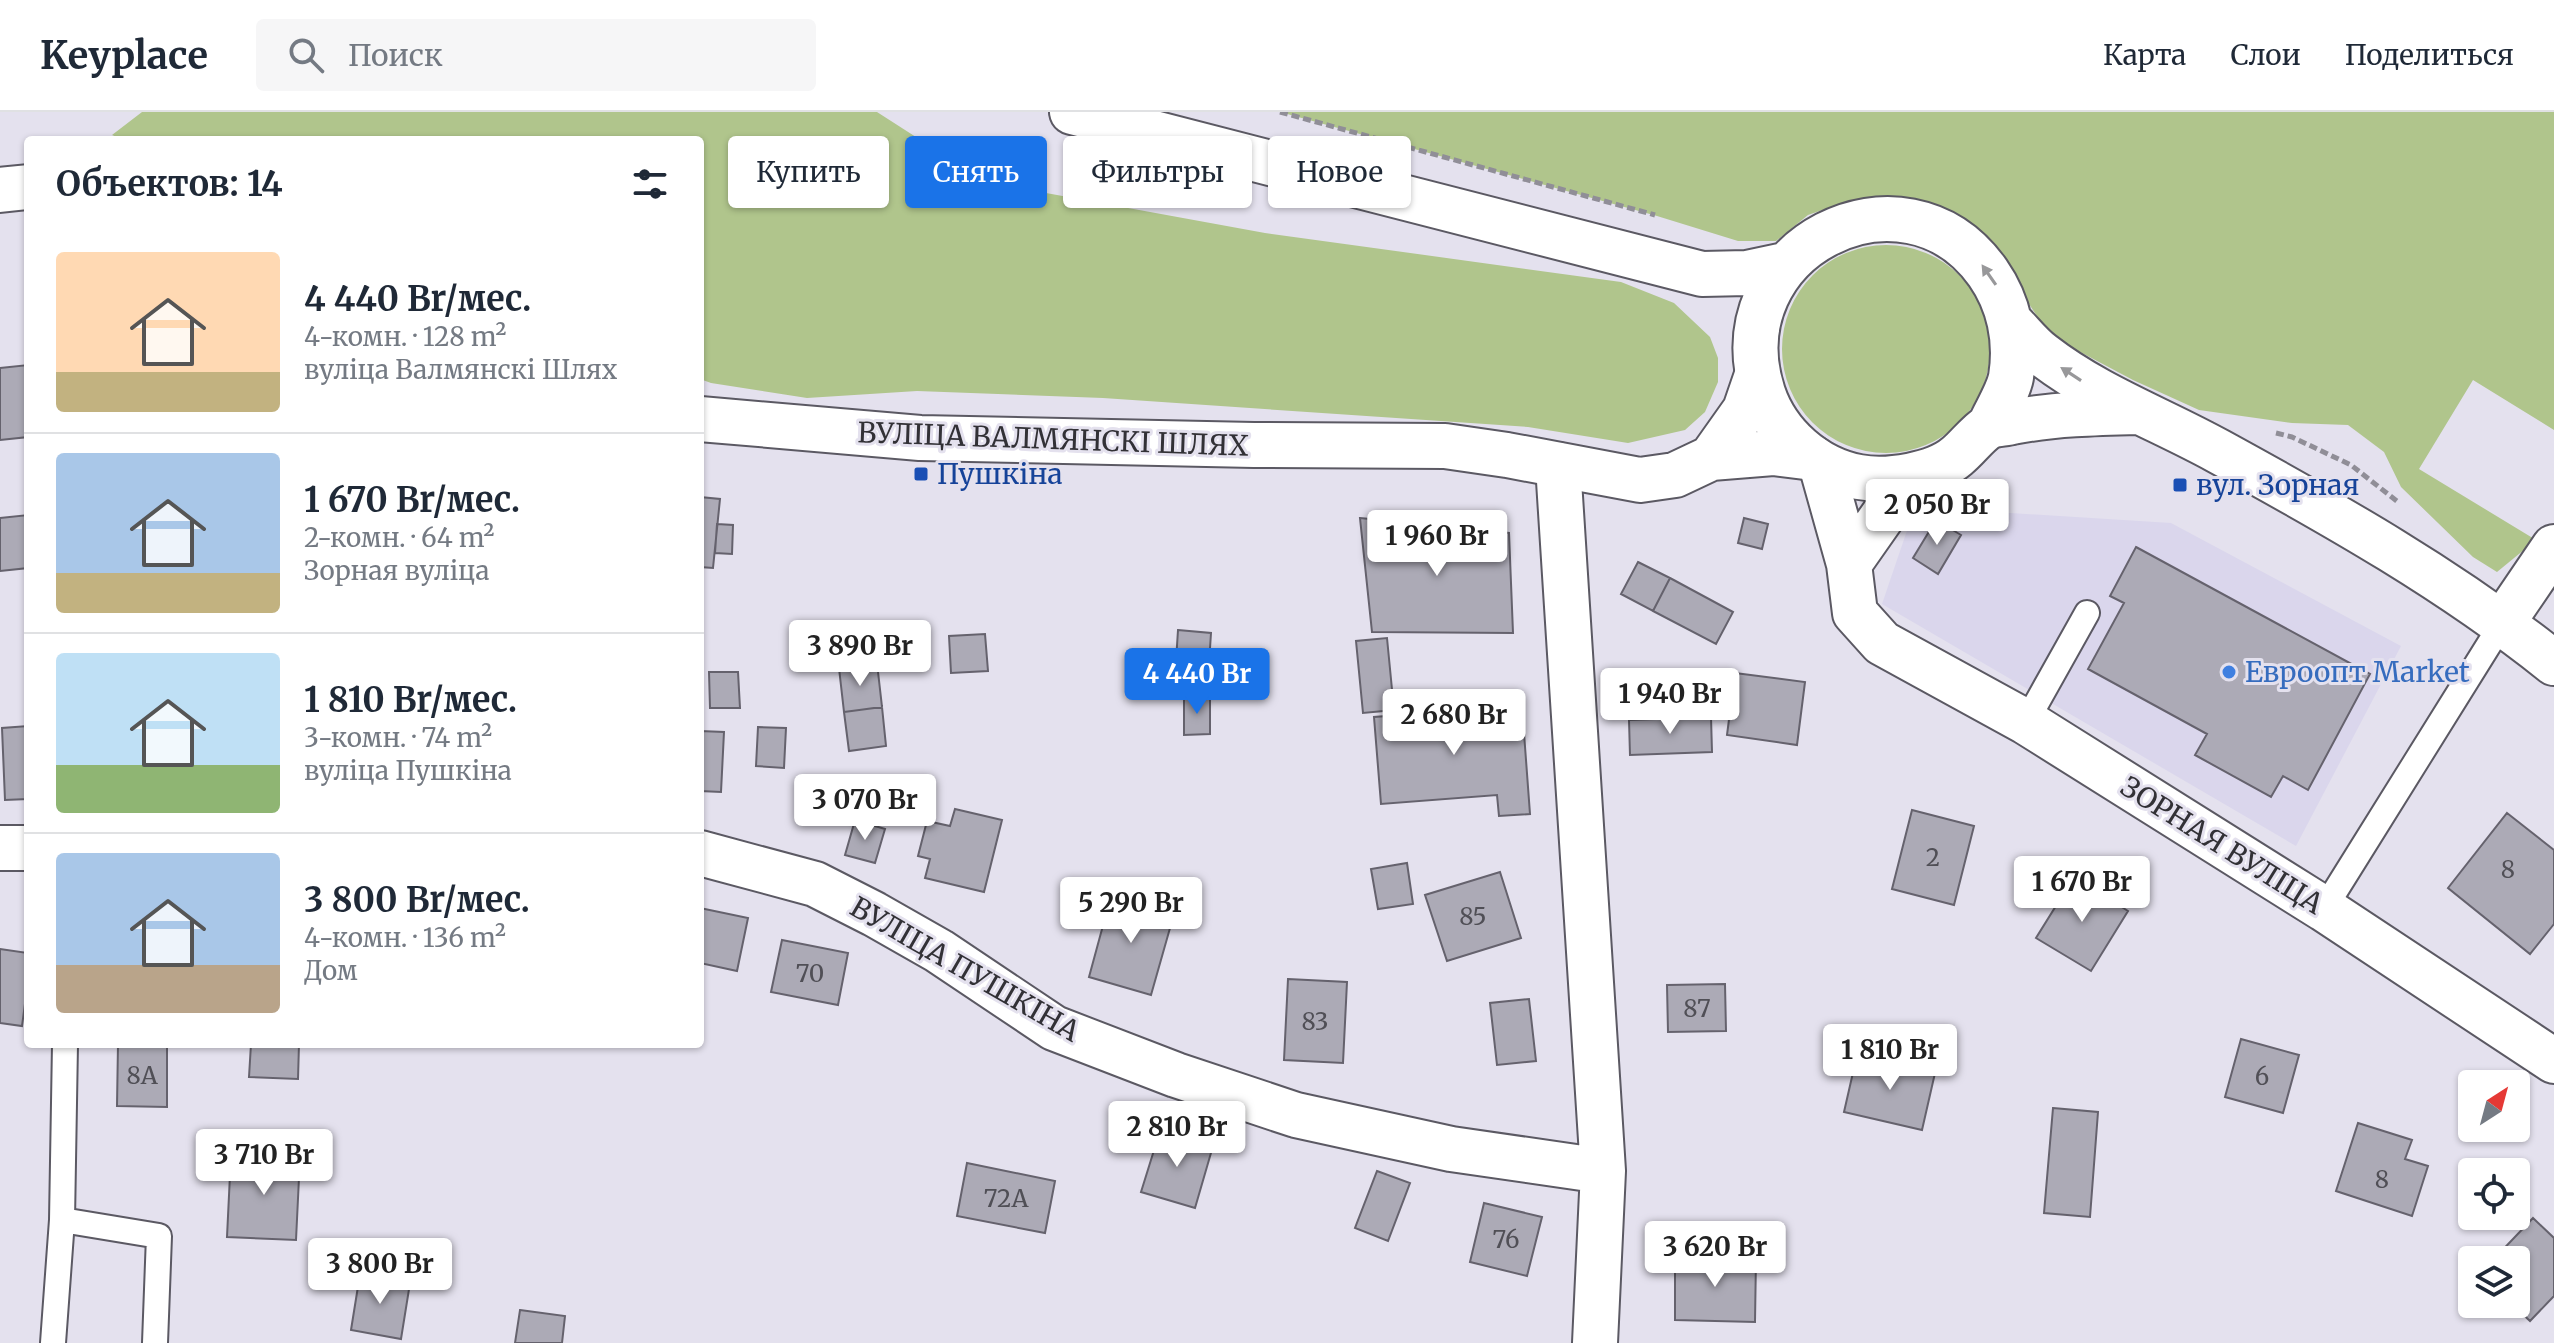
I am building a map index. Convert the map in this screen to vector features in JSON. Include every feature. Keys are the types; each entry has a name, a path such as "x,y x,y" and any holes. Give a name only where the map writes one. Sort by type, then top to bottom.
{"street":[{"path":"1072,112 1702,274 1747,273 1785,265"},
{"path":"0,190 24,187"},
{"path":"1711,458 1745,410 1756,358 1759,314 1769,288 1785,265 1812,241 1845,226 1881,219 1917,224 1950,237 1979,260 2000,290 2012,324 2011,378 1989,427"},
{"path":"1702,274 1737,306 1756,358 1768,408 1787,435 1817,461"},
{"path":"2012,324 2039,353 2079,380 2325,509 2428,571 2503,622 2554,663"},
{"path":"1989,427 2032,418 2139,412"},
{"name":"ВУЛІЦА ВАЛМЯНСКІ ШЛЯХ","path":"704,419 920,438 1445,446 1640,480 1675,475 1711,458 1773,453 1817,461 1857,477 1910,477 1954,459 1989,427"},
{"name":"ЗОРНАЯ ВУЛІЦА","path":"1817,461 1849,564 1855,613 1882,643 2026,722 2324,909 2554,1061"},
{"path":"1558,465 1603,1171 1595,1343"},
{"path":"1849,564 1910,477"},
{"path":"2503,622 2554,547"},
{"path":"0,848 24,848"},
{"name":"ВУЛІЦА ПУШКІНА","path":"704,854 815,884 939,951 1054,1028 1176,1075 1296,1115 1451,1149 1603,1171"}],"lane":[{"path":"2026,722 2087,613"},
{"path":"2324,909 2503,622"},
{"path":"53,1343 62,1220 65,1048"},
{"path":"62,1220 159,1236 155,1343"}],"path":[{"path":"1280,112 1657,216"},
{"path":"2265,430 2292,437 2351,465 2405,508"}],"shaded area":[{"path":"1915,507 2171,523 2401,646 2296,846 1882,604"}],"green space":[{"path":"142,112 877,112 914,136 905,136 905,208 1047,208 1047,193 1063,196 1063,208 1128,208 1265,233 1621,282 1674,303 1710,337 1718,358 1718,382 1705,412 1685,430 1628,443 1528,427 1103,398 917,391 807,398 704,380 704,136 112,135"},
{"path":"1280,112 2554,112 2554,430 2473,380 2419,469 2536,540 2497,572 2473,557 2401,487 2384,452 2348,425 2292,423 2199,410 2133,380 2050,336 2029,304 2010,264 1974,229 1939,206 1895,198 1851,200 1808,215 1776,241 1738,241 1411,148 1411,136 1367,136"},
{"path":"1886,245 1926,253 1960,275 1982,309 1990,349 1982,389 1960,423 1926,445 1886,453 1846,445 1812,423 1790,389 1782,349 1790,309 1812,275 1846,253"}],"building":[{"path":"24,365 24,437 0,440 0,368"},
{"path":"704,497 720,499 713,568 704,567"},
{"path":"24,515 24,568 0,571 0,518"},
{"path":"1360,518 1509,533 1513,633 1372,632"},
{"path":"1744,518 1768,524 1762,549 1738,543"},
{"path":"1936,520 1961,535 1938,574 1913,558"},
{"path":"717,524 733,525 732,554 715,553"},
{"name":"Евроопт Market","path":"2136,547 2370,674 2308,790 2283,776 2271,797 2195,755 2207,734 2088,669 2124,603 2110,596"},
{"path":"1638,562 1670,578 1653,611 1621,594"},
{"path":"1670,578 1733,612 1716,644 1653,611"},
{"path":"1178,630 1211,633 1208,679 1175,677"},
{"path":"985,634 988,671 951,673 949,636"},
{"path":"1387,638 1394,710 1363,713 1356,641"},
{"path":"877,663 882,707 844,712 839,668"},
{"path":"709,672 738,672 740,708 710,708"},
{"path":"1735,673 1805,682 1797,745 1727,735"},
{"path":"1184,698 1210,698 1210,734 1184,735"},
{"path":"1522,706 1530,814 1499,816 1497,795 1381,804 1374,717"},
{"path":"882,707 886,746 849,751 844,712"},
{"path":"1711,717 1712,752 1630,755 1629,720"},
{"path":"24,726 24,799 5,800 2,728"},
{"path":"758,727 786,728 784,768 756,766"},
{"path":"704,731 724,732 721,792 704,791"},
{"path":"955,809 1002,820 984,892 925,878 930,859 918,856 927,821 950,826"},
{"path":"1912,810 1974,826 1954,905 1892,889"},
{"path":"2507,813 2554,850 2554,924 2530,954 2448,888"},
{"path":"855,820 885,829 875,863 845,855"},
{"path":"1407,863 1413,904 1378,909 1371,869"},
{"path":"1500,872 1521,938 1447,961 1425,895"},
{"path":"2074,877 2128,911 2091,971 2036,938"},
{"path":"1111,896 1174,914 1151,995 1089,977"},
{"path":"704,909 748,918 737,971 704,964"},
{"path":"782,940 848,953 838,1005 771,992"},
{"path":"0,949 24,952 22,1026 0,1023"},
{"path":"1288,979 1347,982 1343,1063 1284,1060"},
{"path":"1725,984 1726,1031 1668,1032 1667,985"},
{"path":"1529,999 1536,1061 1497,1065 1490,1003"},
{"path":"2241,1039 2299,1055 2283,1113 2225,1097"},
{"path":"118,1048 167,1048 167,1107 117,1106"},
{"path":"251,1048 299,1048 298,1079 249,1077"},
{"path":"1857,1055 1935,1073 1922,1130 1844,1112"},
{"path":"2053,1108 2098,1112 2090,1217 2044,1213"},
{"path":"2358,1123 2412,1140 2405,1159 2428,1166 2412,1216 2336,1191"},
{"path":"1160,1131 1213,1146 1195,1208 1141,1192"},
{"path":"231,1154 300,1157 296,1240 227,1237"},
{"path":"967,1163 1055,1181 1045,1233 957,1216"},
{"path":"1377,1171 1410,1183 1388,1241 1355,1228"},
{"path":"1484,1203 1542,1217 1527,1276 1470,1262"},
{"path":"2533,1218 2554,1238 2554,1296 2530,1321 2527,1318 2530,1318 2530,1246 2506,1246 2522,1230 2530,1230"},
{"path":"1675,1256 1756,1258 1755,1322 1675,1320"},
{"path":"360,1274 410,1283 401,1339 351,1330"},
{"path":"520,1310 565,1316 562,1343 515,1343"}],"place":[{"name":"Пушкіна","path":"921,474"},
{"name":"вул. Зорная","path":"2180,485"},
{"name":"Евроопт Market","path":"2229,672"}]}
